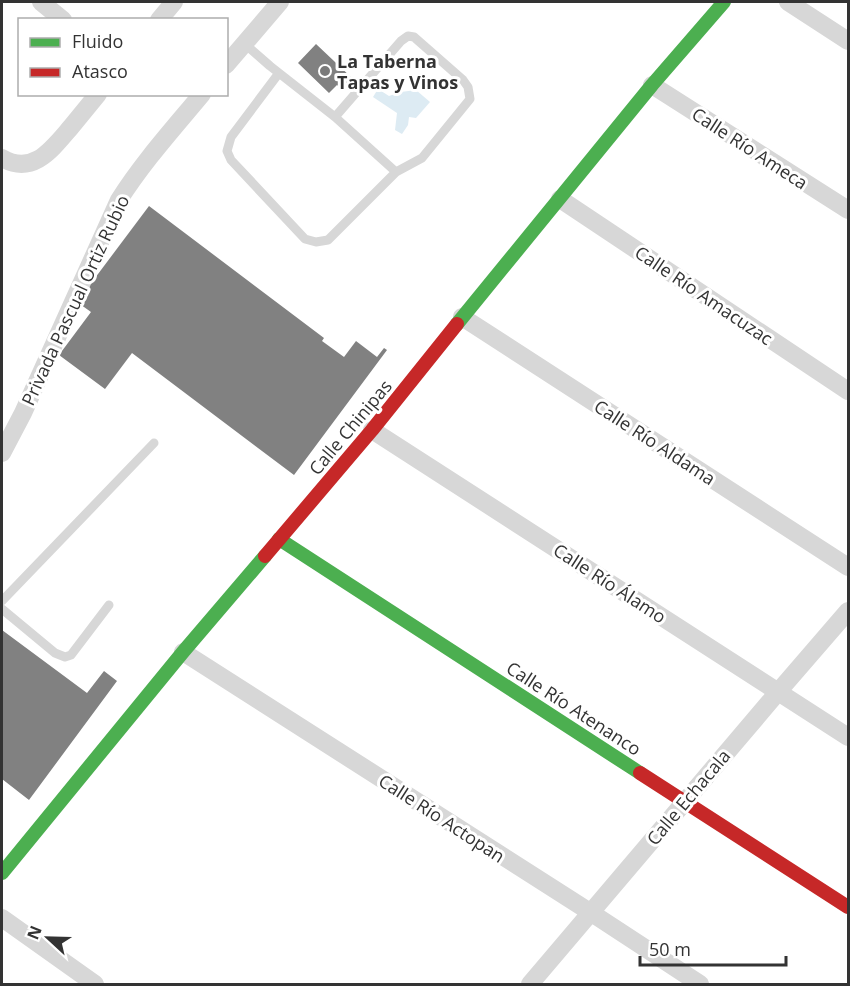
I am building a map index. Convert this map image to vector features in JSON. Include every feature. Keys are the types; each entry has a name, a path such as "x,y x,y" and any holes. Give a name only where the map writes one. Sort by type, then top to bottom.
{"street":[{"path":"41,2 61,18"},
{"path":"161,18 174,2"},
{"path":"228,63 280,2"},
{"name":"Calle Chinipas","path":"2,873 183,652 372,430 652,85 724,2"},
{"path":"788,2 849,41"},
{"name":"Calle Río Ameca","path":"652,85 849,210"},
{"path":"2,158 17,164 30,163 43,157 57,144 96,96"},
{"name":"Privada Pascual Ortiz Rubio","path":"2,453 23,413 119,200 150,156 200,96"},
{"name":"Calle Río Amacuzac","path":"560,199 849,391"},
{"name":"Calle Río Aldama","path":"462,317 849,567"},
{"name":"Calle Río Álamo","path":"372,430 849,737"},
{"name":"Calle Río Atenanco","path":"279,539 849,907"},
{"name":"Calle Echacala","path":"530,984 849,611"},
{"name":"Calle Río Actopan","path":"183,652 700,984"},
{"path":"2,918 95,984"}],"lane":[{"path":"279,73 231,137 227,151 231,160 305,239 316,242 328,240 396,172 422,158 470,99 468,87 414,37 408,36 401,41 335,117"},
{"path":"245,44 335,117 396,172"},
{"path":"2,601 154,443"},
{"path":"2,609 55,653 65,657 71,655 110,605"}],"shaded area":[{"path":"378,89 389,96 416,90 430,102 416,118 409,117 408,125 402,134 395,130 397,113 373,97"}],"building":[{"name":"La Taberna Tapas y Vinos","path":"316,44 353,79 343,90 337,85 329,93 298,63"},
{"path":"149,206 324,338 322,341 344,357 356,341 377,357 384,348 387,350 294,475 132,353 105,389 59,355 91,312 77,302"},
{"path":"2,630 87,693 104,671 117,681 29,800 2,779"}],"traffic: fast":[{"path":"457,324 652,85 724,2"},
{"path":"279,539 640,773"},
{"path":"2,873 183,652 265,556"}],"traffic: jam":[{"path":"265,556 372,430 457,324"},
{"path":"640,773 848,907"}],"place":[{"name":"La Taberna Tapas y Vinos","path":"325,71"}]}
